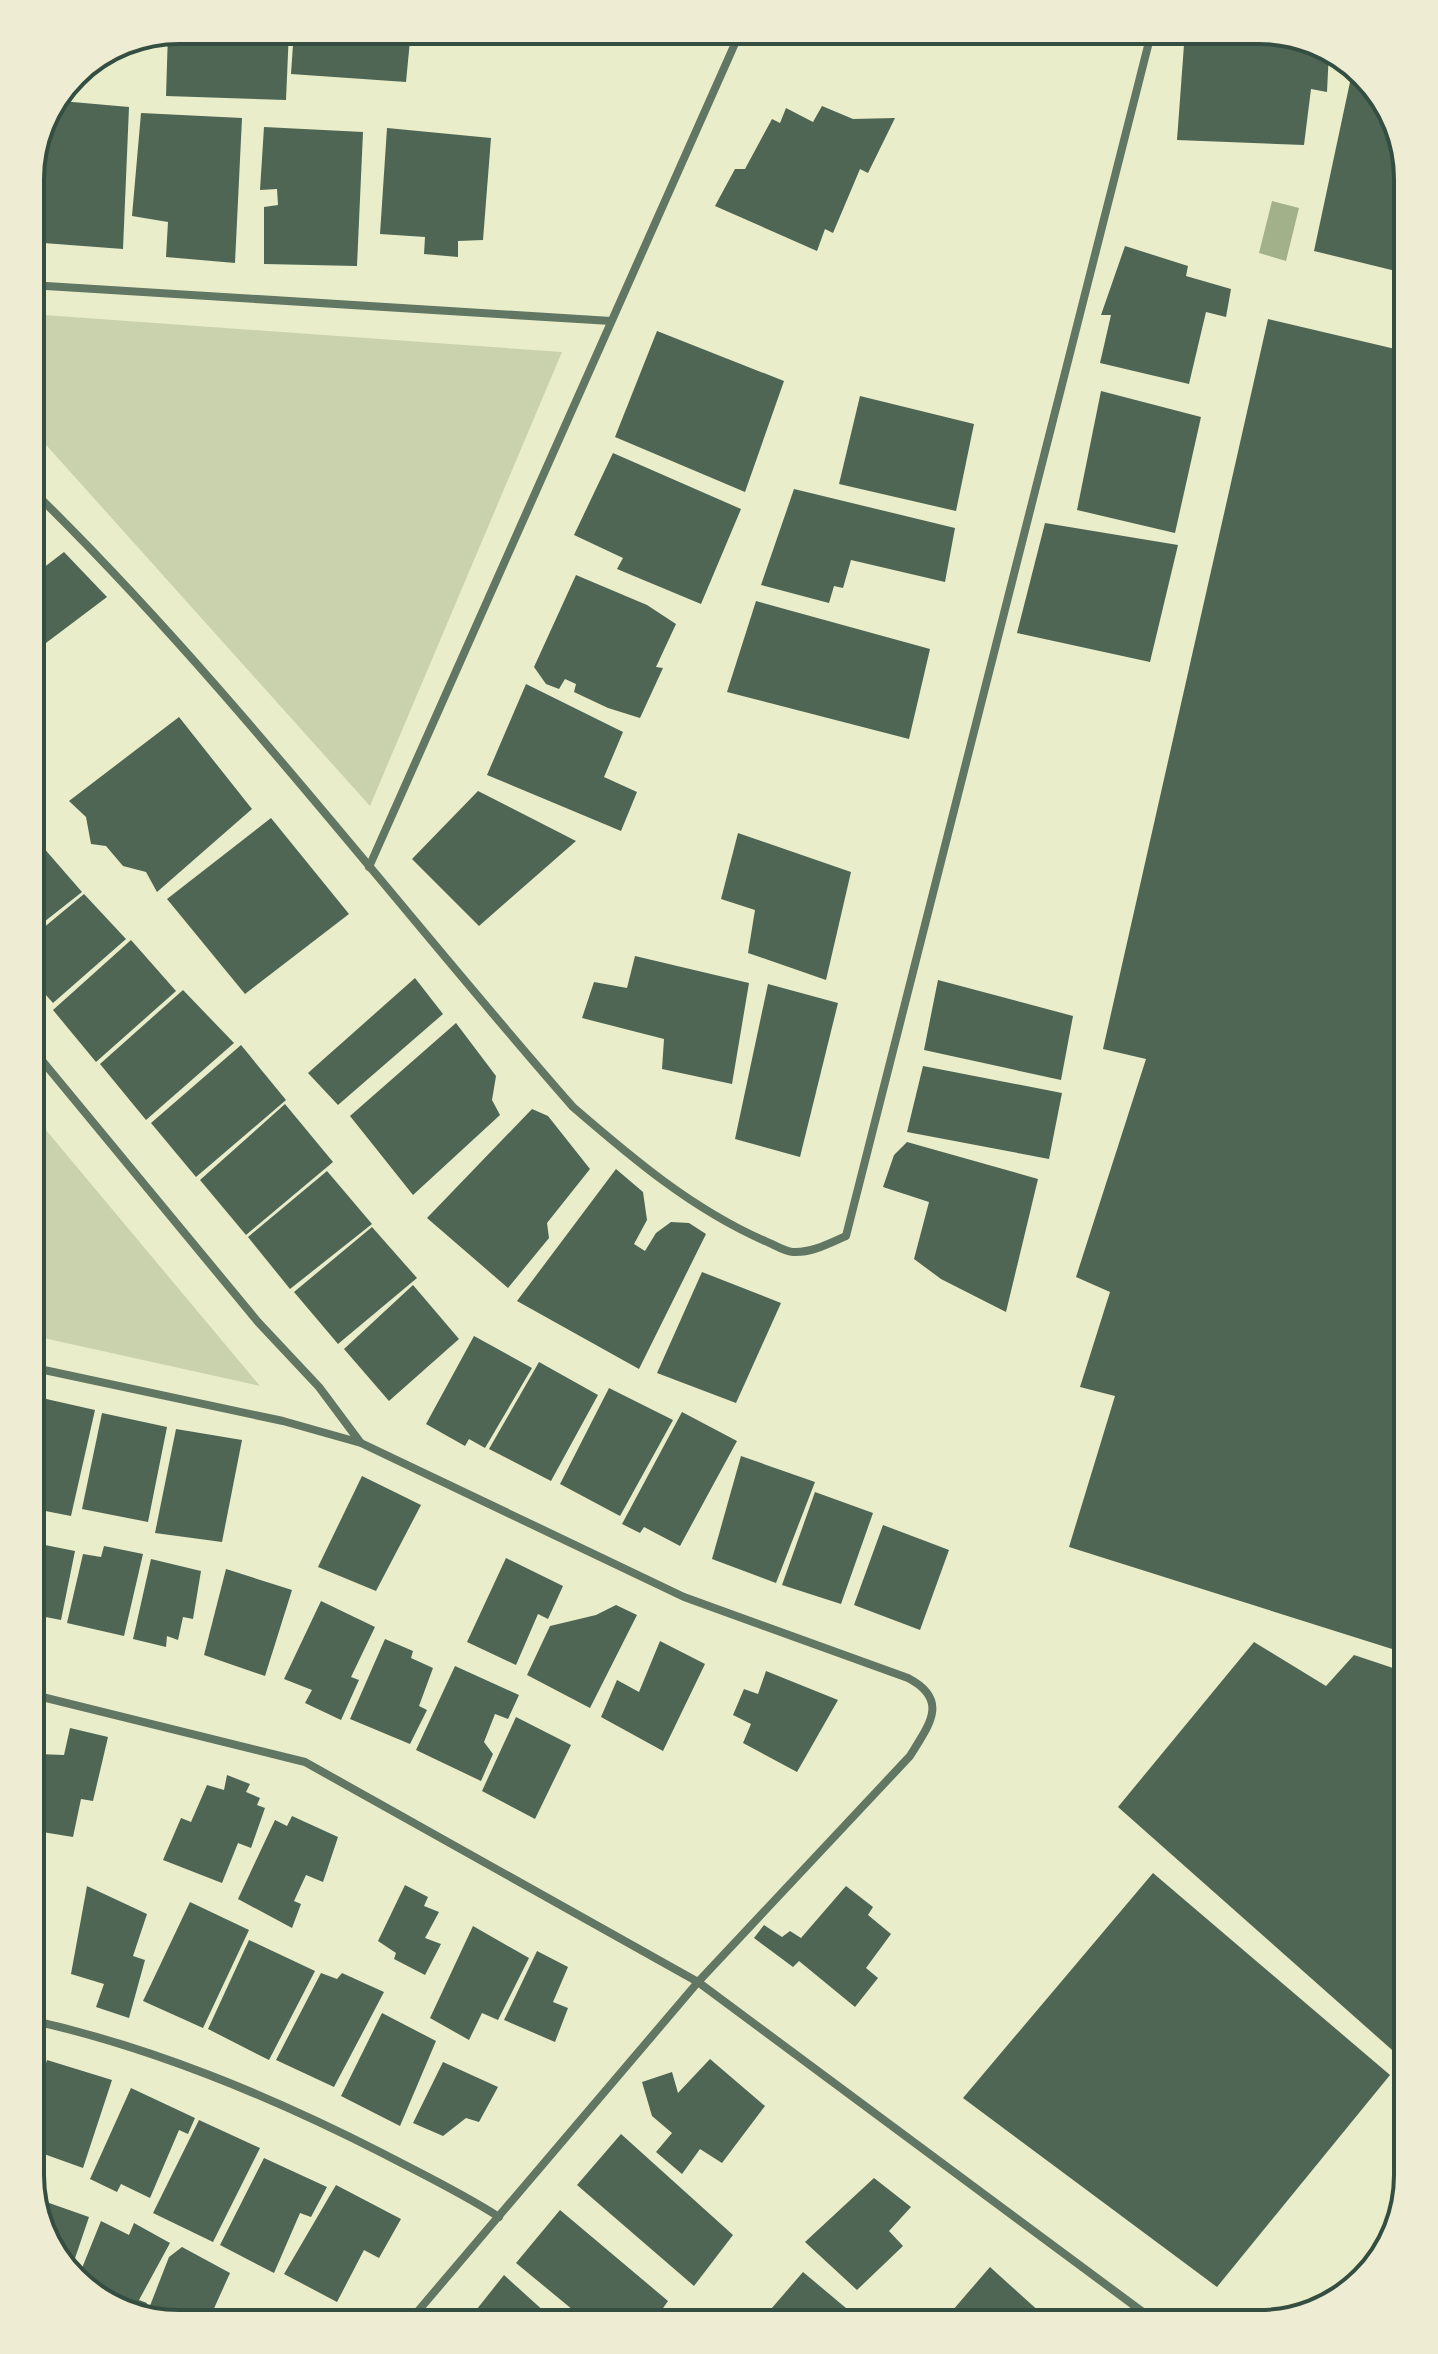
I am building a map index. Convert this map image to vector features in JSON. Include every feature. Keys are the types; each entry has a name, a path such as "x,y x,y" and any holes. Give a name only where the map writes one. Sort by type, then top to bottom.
{"street":[{"path":"369,867 735,44"},
{"path":"44,502 93,549 573,1107 637,1163 689,1200 792,1252 825,1246 846,1236 1148,44"},
{"path":"44,286 611,321"},
{"path":"44,1063 258,1322 319,1387 361,1443"},
{"path":"44,1370 283,1421 361,1443 684,1597 908,1678 923,1686 932,1698 933,1710 928,1727 910,1756 698,1982 419,2310"},
{"path":"44,1697 305,1762 698,1982 1140,2310"},
{"path":"44,2024 191,2066 320,2122 499,2217"}],"shaded area":[{"path":"1272,201 1299,208 1286,261 1259,253"},
{"path":"44,315 562,352 370,806 44,443"},
{"path":"44,1128 260,1386 44,1338"}],"building":[{"path":"288,44 286,100 166,96 168,45"},
{"path":"293,44 410,44 406,82 291,74"},
{"path":"1184,44 1268,44 1302,51 1328,64 1327,92 1311,89 1304,145 1177,140"},
{"path":"1350,80 1380,119 1391,153 1394,271 1314,251"},
{"path":"69,102 129,107 123,249 44,243 44,170 58,119"},
{"path":"822,106 853,119 895,118 868,173 860,169 833,233 825,229 817,251 715,206 735,169 745,169 772,119 780,123 786,108 813,122"},
{"path":"141,113 242,118 235,263 166,257 168,222 132,216"},
{"path":"264,127 363,132 357,266 264,264 264,207 278,205 277,189 260,190"},
{"path":"387,128 491,138 483,240 458,241 458,257 424,254 425,237 380,234"},
{"path":"1125,246 1188,266 1186,276 1231,289 1226,317 1206,312 1189,384 1100,363 1111,315 1101,315"},
{"path":"1268,319 1394,349 1394,1650 1069,1547 1115,1396 1080,1387 1110,1292 1076,1277 1146,1059 1103,1049"},
{"path":"657,331 784,381 745,492 615,437"},
{"path":"1101,391 1201,417 1175,533 1077,510"},
{"path":"860,396 974,424 956,511 839,484"},
{"path":"613,453 741,509 701,604 617,569 623,558 574,535"},
{"path":"794,489 955,528 945,582 851,560 843,588 834,586 829,603 761,585"},
{"path":"1045,523 1178,545 1150,662 1017,633"},
{"path":"64,552 107,597 44,644 44,567"},
{"path":"576,575 647,605 676,624 656,667 663,668 640,718 608,708 574,692 576,684 565,679 559,689 546,684 534,667"},
{"path":"756,601 930,649 909,739 727,692"},
{"path":"526,684 623,732 604,777 637,792 621,831 487,775"},
{"path":"179,717 252,809 157,892 146,872 123,866 106,846 91,844 86,817 69,801"},
{"path":"478,791 576,841 479,926 412,859"},
{"path":"271,818 349,914 245,994 167,899"},
{"path":"738,833 851,872 826,980 748,953 755,910 721,899"},
{"path":"44,848 82,892 44,922"},
{"path":"84,894 126,939 53,1003 44,993 44,927"},
{"path":"131,940 176,991 96,1062 53,1010"},
{"path":"635,956 749,983 732,1084 662,1069 664,1039 582,1018 594,982 627,988"},
{"path":"415,978 443,1014 338,1105 308,1073"},
{"path":"938,980 1073,1016 1061,1080 924,1050"},
{"path":"768,984 838,1003 800,1157 735,1139"},
{"path":"183,990 234,1043 146,1120 100,1064"},
{"path":"456,1023 496,1076 492,1100 500,1115 413,1195 350,1116"},
{"path":"241,1045 286,1100 196,1177 151,1123"},
{"path":"923,1066 1062,1093 1049,1159 907,1132"},
{"path":"285,1104 333,1162 246,1235 200,1180"},
{"path":"532,1109 548,1116 590,1169 547,1223 549,1238 508,1288 427,1218"},
{"path":"907,1142 1038,1179 1006,1312 941,1279 914,1259 929,1202 883,1187 894,1155"},
{"path":"616,1169 643,1192 647,1220 634,1244 645,1251 656,1233 671,1222 689,1223 706,1234 639,1369 517,1301"},
{"path":"327,1171 372,1224 290,1289 248,1237"},
{"path":"372,1227 417,1278 338,1344 294,1292"},
{"path":"702,1272 781,1303 736,1403 657,1373"},
{"path":"413,1285 459,1339 389,1401 344,1349"},
{"path":"474,1336 532,1368 485,1448 469,1439 465,1446 426,1424"},
{"path":"539,1362 598,1395 551,1481 489,1449"},
{"path":"609,1388 673,1420 620,1516 560,1484"},
{"path":"44,1398 95,1410 71,1516 44,1511"},
{"path":"682,1412 737,1441 680,1546 644,1527 640,1533 622,1524"},
{"path":"102,1413 167,1427 148,1522 82,1509"},
{"path":"176,1429 242,1440 222,1542 155,1533"},
{"path":"741,1456 815,1482 776,1583 712,1559"},
{"path":"362,1476 421,1505 376,1591 318,1567"},
{"path":"815,1492 873,1513 841,1604 782,1585"},
{"path":"883,1525 949,1550 920,1630 854,1605"},
{"path":"44,1545 75,1551 61,1620 44,1617"},
{"path":"104,1546 143,1554 124,1636 67,1623 83,1554 101,1557"},
{"path":"506,1558 563,1586 548,1619 538,1614 516,1665 467,1642"},
{"path":"151,1559 201,1571 193,1619 183,1617 178,1640 167,1636 166,1647 133,1639"},
{"path":"226,1569 292,1590 265,1676 204,1655"},
{"path":"321,1601 375,1627 351,1677 359,1680 341,1720 305,1703 312,1690 284,1679"},
{"path":"616,1605 637,1615 590,1708 527,1675 550,1626 596,1615"},
{"path":"385,1639 413,1651 411,1658 433,1668 419,1706 427,1710 410,1744 350,1719"},
{"path":"660,1641 705,1664 663,1751 601,1717 617,1680 639,1692"},
{"path":"1254,1642 1326,1686 1354,1655 1394,1668 1394,2052 1118,1807"},
{"path":"455,1666 519,1695 508,1719 495,1714 484,1742 493,1754 481,1781 416,1750"},
{"path":"766,1671 838,1700 797,1772 743,1743 751,1724 733,1715 744,1689 758,1694"},
{"path":"516,1717 571,1745 535,1819 482,1791"},
{"path":"70,1728 108,1737 93,1801 81,1799 73,1837 44,1832 44,1754 64,1755"},
{"path":"227,1775 250,1784 246,1792 260,1798 257,1805 265,1808 251,1848 238,1843 222,1883 163,1860 181,1818 191,1822 207,1785 224,1790"},
{"path":"292,1816 338,1837 323,1882 306,1875 294,1901 301,1904 292,1928 238,1899 275,1820 287,1826"},
{"path":"1153,1873 1390,2075 1217,2287 963,2098"},
{"path":"405,1885 428,1897 424,1906 439,1912 425,1938 441,1944 425,1975 394,1959 396,1953 378,1941"},
{"path":"87,1886 147,1914 133,1956 145,1960 129,2018 96,2007 104,1984 71,1974"},
{"path":"846,1886 873,1907 868,1915 891,1934 866,1968 878,1978 855,2007 799,1961 793,1967 754,1938 764,1925 782,1937 790,1931 801,1938"},
{"path":"190,1902 249,1930 203,2028 143,2001"},
{"path":"473,1926 529,1958 498,2020 482,2013 469,2040 430,2018"},
{"path":"249,1940 315,1971 269,2060 208,2029"},
{"path":"537,1951 568,1967 553,2002 568,2008 555,2042 504,2020"},
{"path":"321,1973 337,1979 342,1973 384,1992 334,2087 276,2060"},
{"path":"382,2013 436,2041 400,2126 341,2096"},
{"path":"710,2059 765,2106 722,2163 700,2149 682,2174 656,2152 672,2133 652,2116 642,2082 672,2072 678,2093"},
{"path":"47,2060 112,2080 83,2168 44,2154 44,2070"},
{"path":"443,2062 498,2087 479,2122 466,2118 443,2136 413,2123"},
{"path":"131,2088 195,2118 188,2134 179,2130 150,2198 121,2184 117,2192 90,2179"},
{"path":"199,2120 260,2148 213,2242 153,2213"},
{"path":"621,2134 733,2235 694,2286 577,2185"},
{"path":"264,2158 327,2187 311,2217 300,2213 274,2273 220,2245"},
{"path":"874,2178 911,2207 889,2231 903,2246 857,2290 805,2242"},
{"path":"336,2185 401,2219 379,2258 364,2250 337,2302 284,2274"},
{"path":"47,2202 89,2217 75,2260 58,2235"},
{"path":"560,2210 668,2301 662,2310 573,2310 516,2263"},
{"path":"101,2221 129,2235 134,2223 170,2243 139,2300 147,2303 146,2305 119,2296 82,2268"},
{"path":"182,2247 230,2273 213,2310 170,2310 150,2306 169,2257"},
{"path":"990,2267 1038,2310 953,2310"},
{"path":"803,2272 848,2310 770,2310"},
{"path":"504,2275 543,2310 476,2310"}]}
